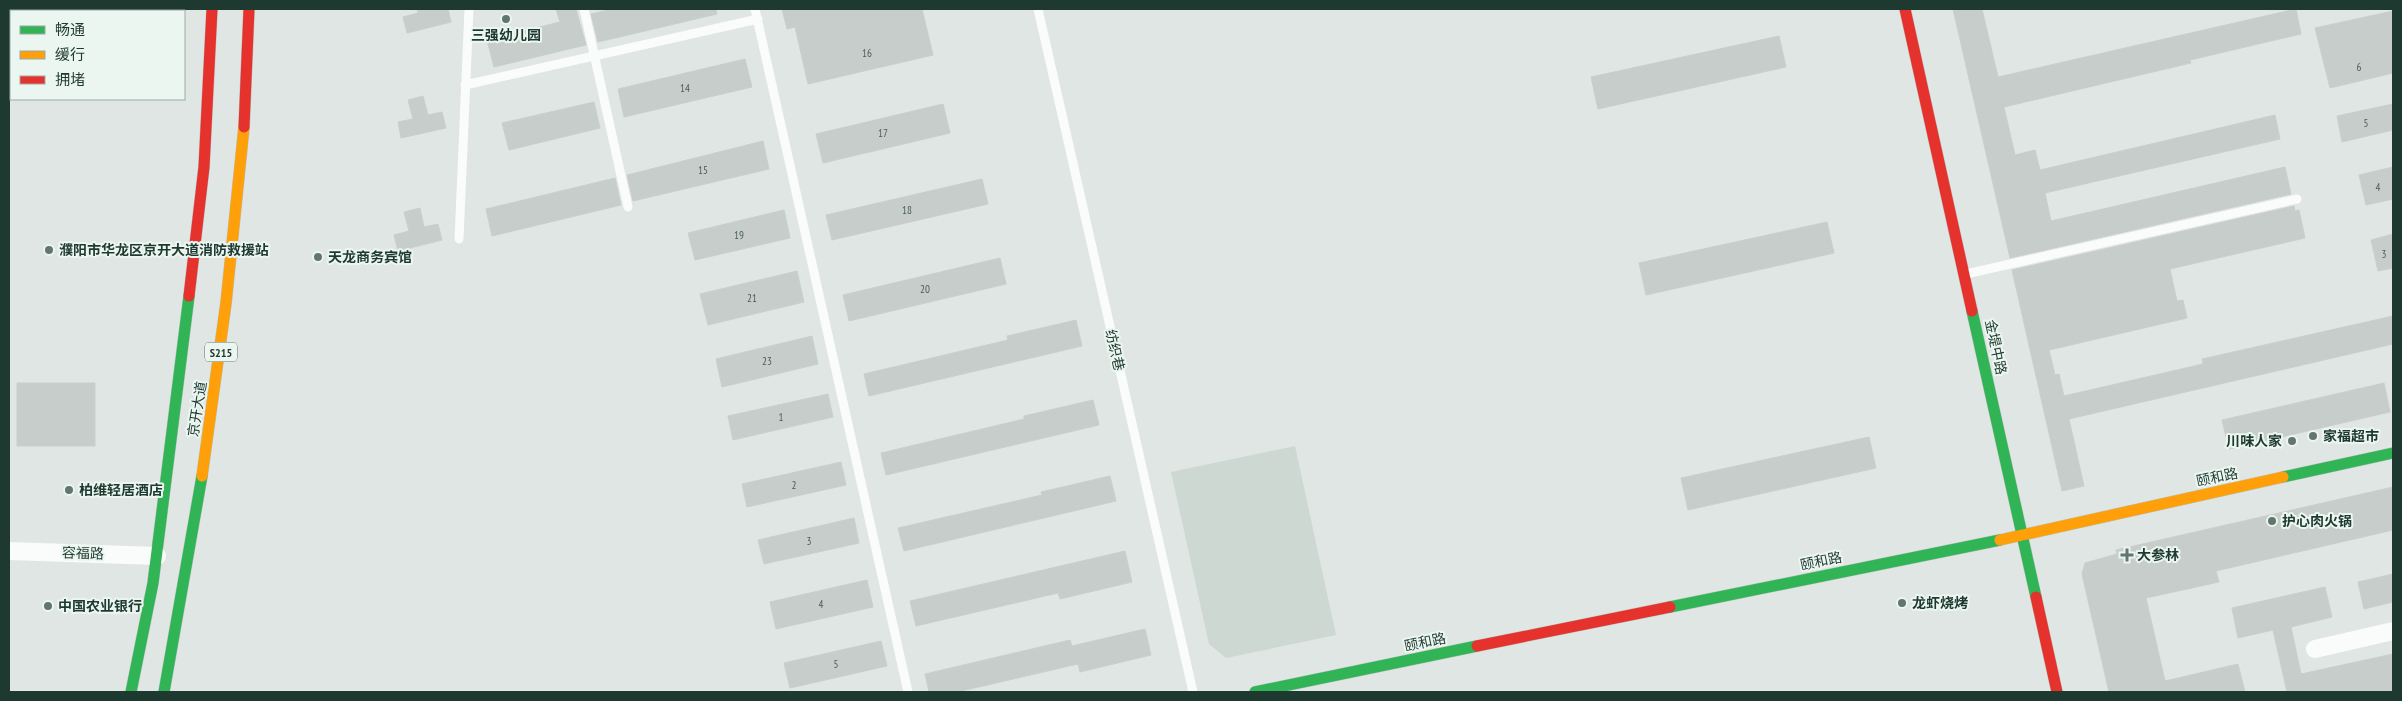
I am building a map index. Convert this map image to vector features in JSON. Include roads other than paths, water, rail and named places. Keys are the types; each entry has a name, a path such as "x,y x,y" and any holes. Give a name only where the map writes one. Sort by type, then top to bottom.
{"street":[{"name":"京开大道","path":"131,692 157,556 178,398 204,167 212,9"},
{"name":"京开大道","path":"164,692 184,589 223,339 241,170 250,38 249,9"},
{"name":"金堤中路","path":"1905,9 2056,692"},
{"name":"颐和路","path":"1254,692 2022,535 2393,453"},
{"name":"容福路","path":"9,551 157,556"},
{"path":"2315,649 2393,632"}],"lane":[{"path":"459,240 469,9"},
{"path":"584,9 628,207"},
{"path":"755,9 908,692"},
{"name":"纺织巷","path":"1038,9 1193,692"},
{"path":"465,85 758,19"},
{"path":"1964,274 2297,199"}],"place":[{"name":"三强幼儿园","path":"506,19"},
{"name":"濮阳市华龙区京开大道消防救援站","path":"49,250"},
{"name":"天龙商务宾馆","path":"318,257"},
{"name":"家福超市","path":"2313,436"},
{"name":"川味人家","path":"2292,441"},
{"name":"柏维轻居酒店","path":"69,490"},
{"name":"护心肉火锅","path":"2272,521"},
{"name":"大参林","path":"2127,555"},
{"name":"龙虾烧烤","path":"1902,603"},
{"name":"中国农业银行","path":"48,606"}]}
